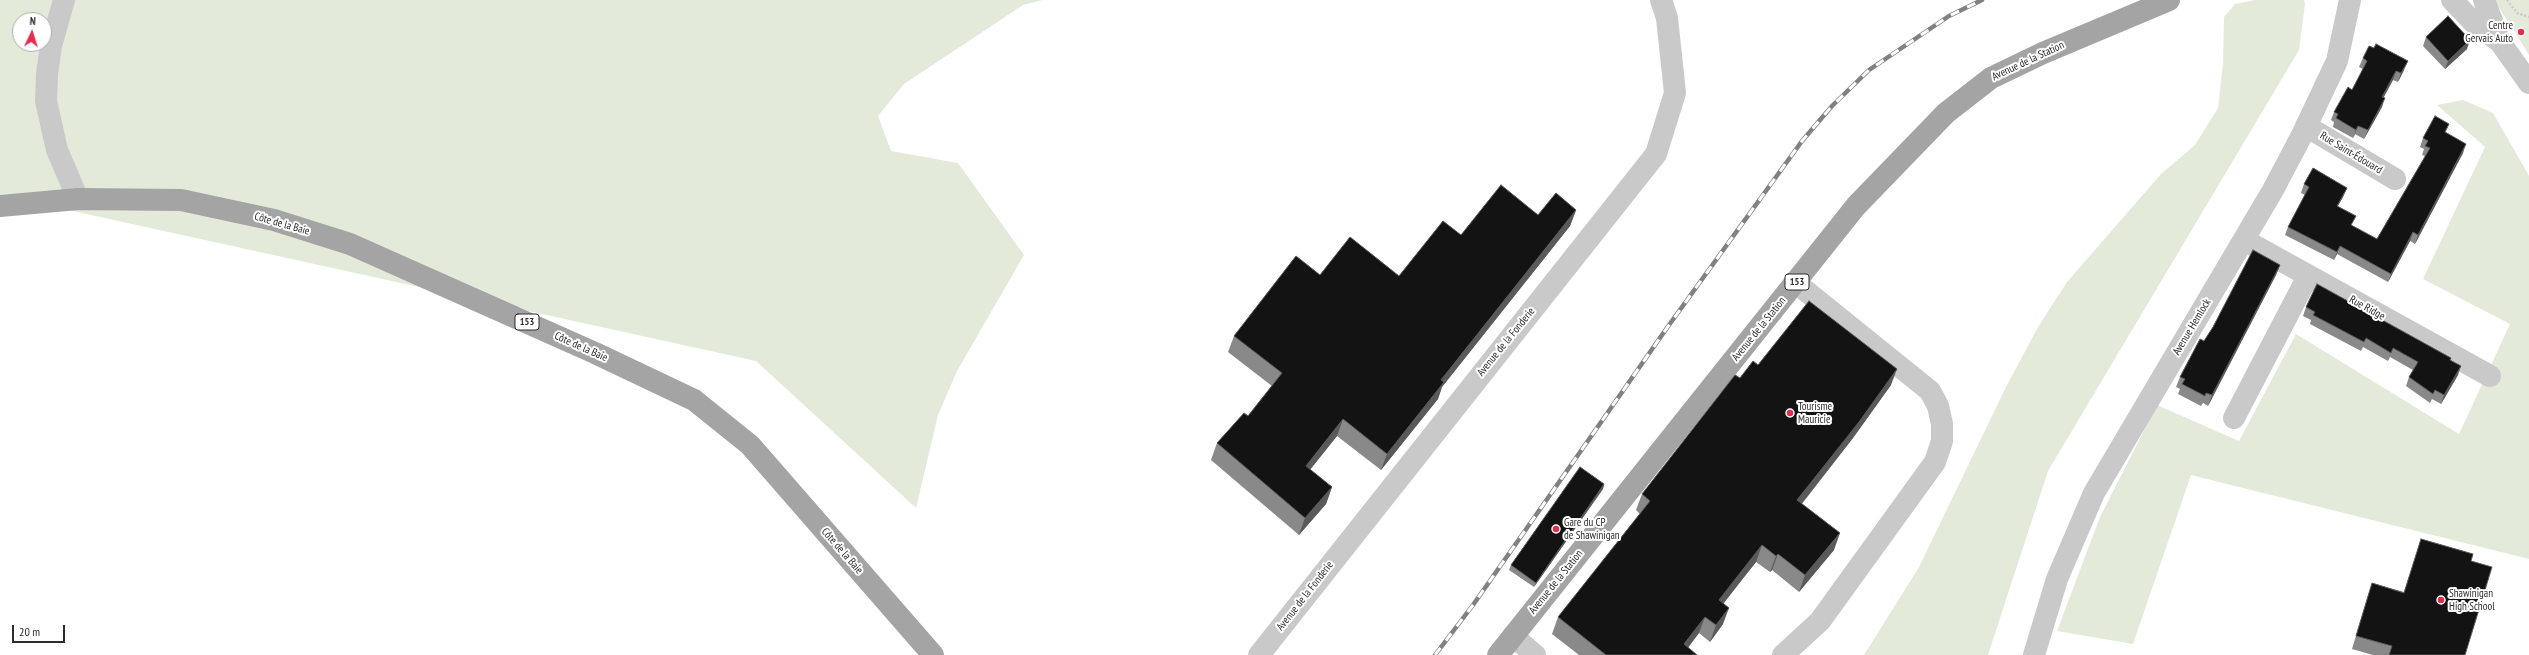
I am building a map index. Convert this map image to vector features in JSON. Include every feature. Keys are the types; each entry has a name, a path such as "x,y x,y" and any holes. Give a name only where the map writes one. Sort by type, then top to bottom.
{"main road":[{"name":"Avenue de la Station","path":"1498,655 1856,206 1946,113 1991,78 2044,53 2169,0"},
{"name":"Côte de la Baie","path":"7,205 78,199 181,200 274,220 350,244 595,353 694,400 750,445 933,655"}],"street":[{"path":"64,0 50,53 46,101 57,150 78,199"},
{"name":"Avenue de la Fonderie","path":"1259,655 1656,154 1676,93 1667,18 1661,0"},
{"name":"Avenue Hemlock","path":"2034,655 2057,578 2094,494 2273,190 2337,61 2350,0"},
{"path":"2452,0 2473,22 2500,42"},
{"path":"2484,0 2500,42 2529,83"},
{"name":"Rue Saint-Édouard","path":"2306,126 2395,179"},
{"name":"Rue Ridge","path":"2244,240 2490,376"},
{"path":"2234,418 2308,276"},
{"path":"1783,655 1820,621 1935,462 1942,441 1942,424 1938,406 1930,391 1796,283"},
{"path":"1513,636 1535,655"}],"path":[{"path":"2507,0 2517,13 2529,17"}],"green space":[{"path":"0,0 1043,0 1023,5 904,84 878,116 891,151 958,163 1024,255 957,371 938,415 916,508 756,361 0,195"},
{"path":"2255,0 2304,0 2305,4 2299,50 2048,471 1988,655 1864,655 1919,567 2005,389 2038,327 2067,282 2161,174 2195,145 2218,108 2223,64 2224,17 2235,4"},
{"path":"2494,0 2529,0 2529,55 2520,40"},
{"path":"2463,100 2493,113 2529,176 2529,559 2191,475 2133,644 2057,631 2100,517 2157,405 2239,441 2296,334 2459,434 2510,324 2423,279 2485,147 2437,105"}],"building":[{"path":"2448,16 2470,40 2448,61 2426,37"},
{"path":"2376,44 2408,61 2401,73 2396,71 2382,97 2385,98 2368,130 2358,126 2356,130 2336,118 2338,114 2334,112 2348,87 2352,90 2367,61 2363,58 2369,46 2374,48"},
{"path":"2435,116 2449,124 2445,132 2466,144 2418,235 2413,232 2391,274 2340,246 2337,252 2288,227 2309,187 2304,184 2313,168 2347,188 2337,206 2356,216 2351,225 2377,239 2430,148 2425,146 2428,141 2423,138"},
{"path":"1501,185 1538,215 1556,193 1576,210 1441,380 1444,382 1387,454 1343,419 1306,466 1332,487 1305,518 1217,443 1244,413 1248,416 1282,373 1234,336 1296,256 1320,275 1350,237 1399,276 1443,221 1461,235"},
{"path":"2253,250 2280,265 2212,395 2206,393 2205,396 2182,384 2185,379 2180,377 2200,339 2204,341 2213,327"},
{"path":"2317,284 2451,358 2450,360 2461,366 2444,395 2435,390 2433,394 2409,377 2418,362 2393,348 2391,353 2366,338 2364,342 2313,315 2315,312 2306,307"},
{"path":"1809,301 1897,369 1859,422 1797,500 1840,533 1805,575 1778,554 1776,556 1762,545 1719,600 1729,608 1716,625 1705,617 1684,644 1697,655 1606,655 1558,617 1650,501 1642,494 1735,375 1740,378 1753,361 1758,365"},
{"name":"Gare du CP de Shawinigan","path":"1580,467 1604,484 1536,583 1511,565"},
{"name":"Shawinigan High School","path":"2421,539 2473,554 2471,561 2492,567 2465,655 2389,655 2392,646 2356,636 2372,583 2404,593"}],"railway":[{"path":"1435,655 1473,605 1669,325 1802,141 1832,106 1869,70 1949,16 1982,0"}],"place":[{"name":"Centre Gervais Auto","path":"2521,32"},
{"name":"Tourisme Mauricie","path":"1790,413"},
{"name":"Gare du CP de Shawinigan","path":"1556,529"},
{"name":"Shawinigan High School","path":"2441,600"}]}
